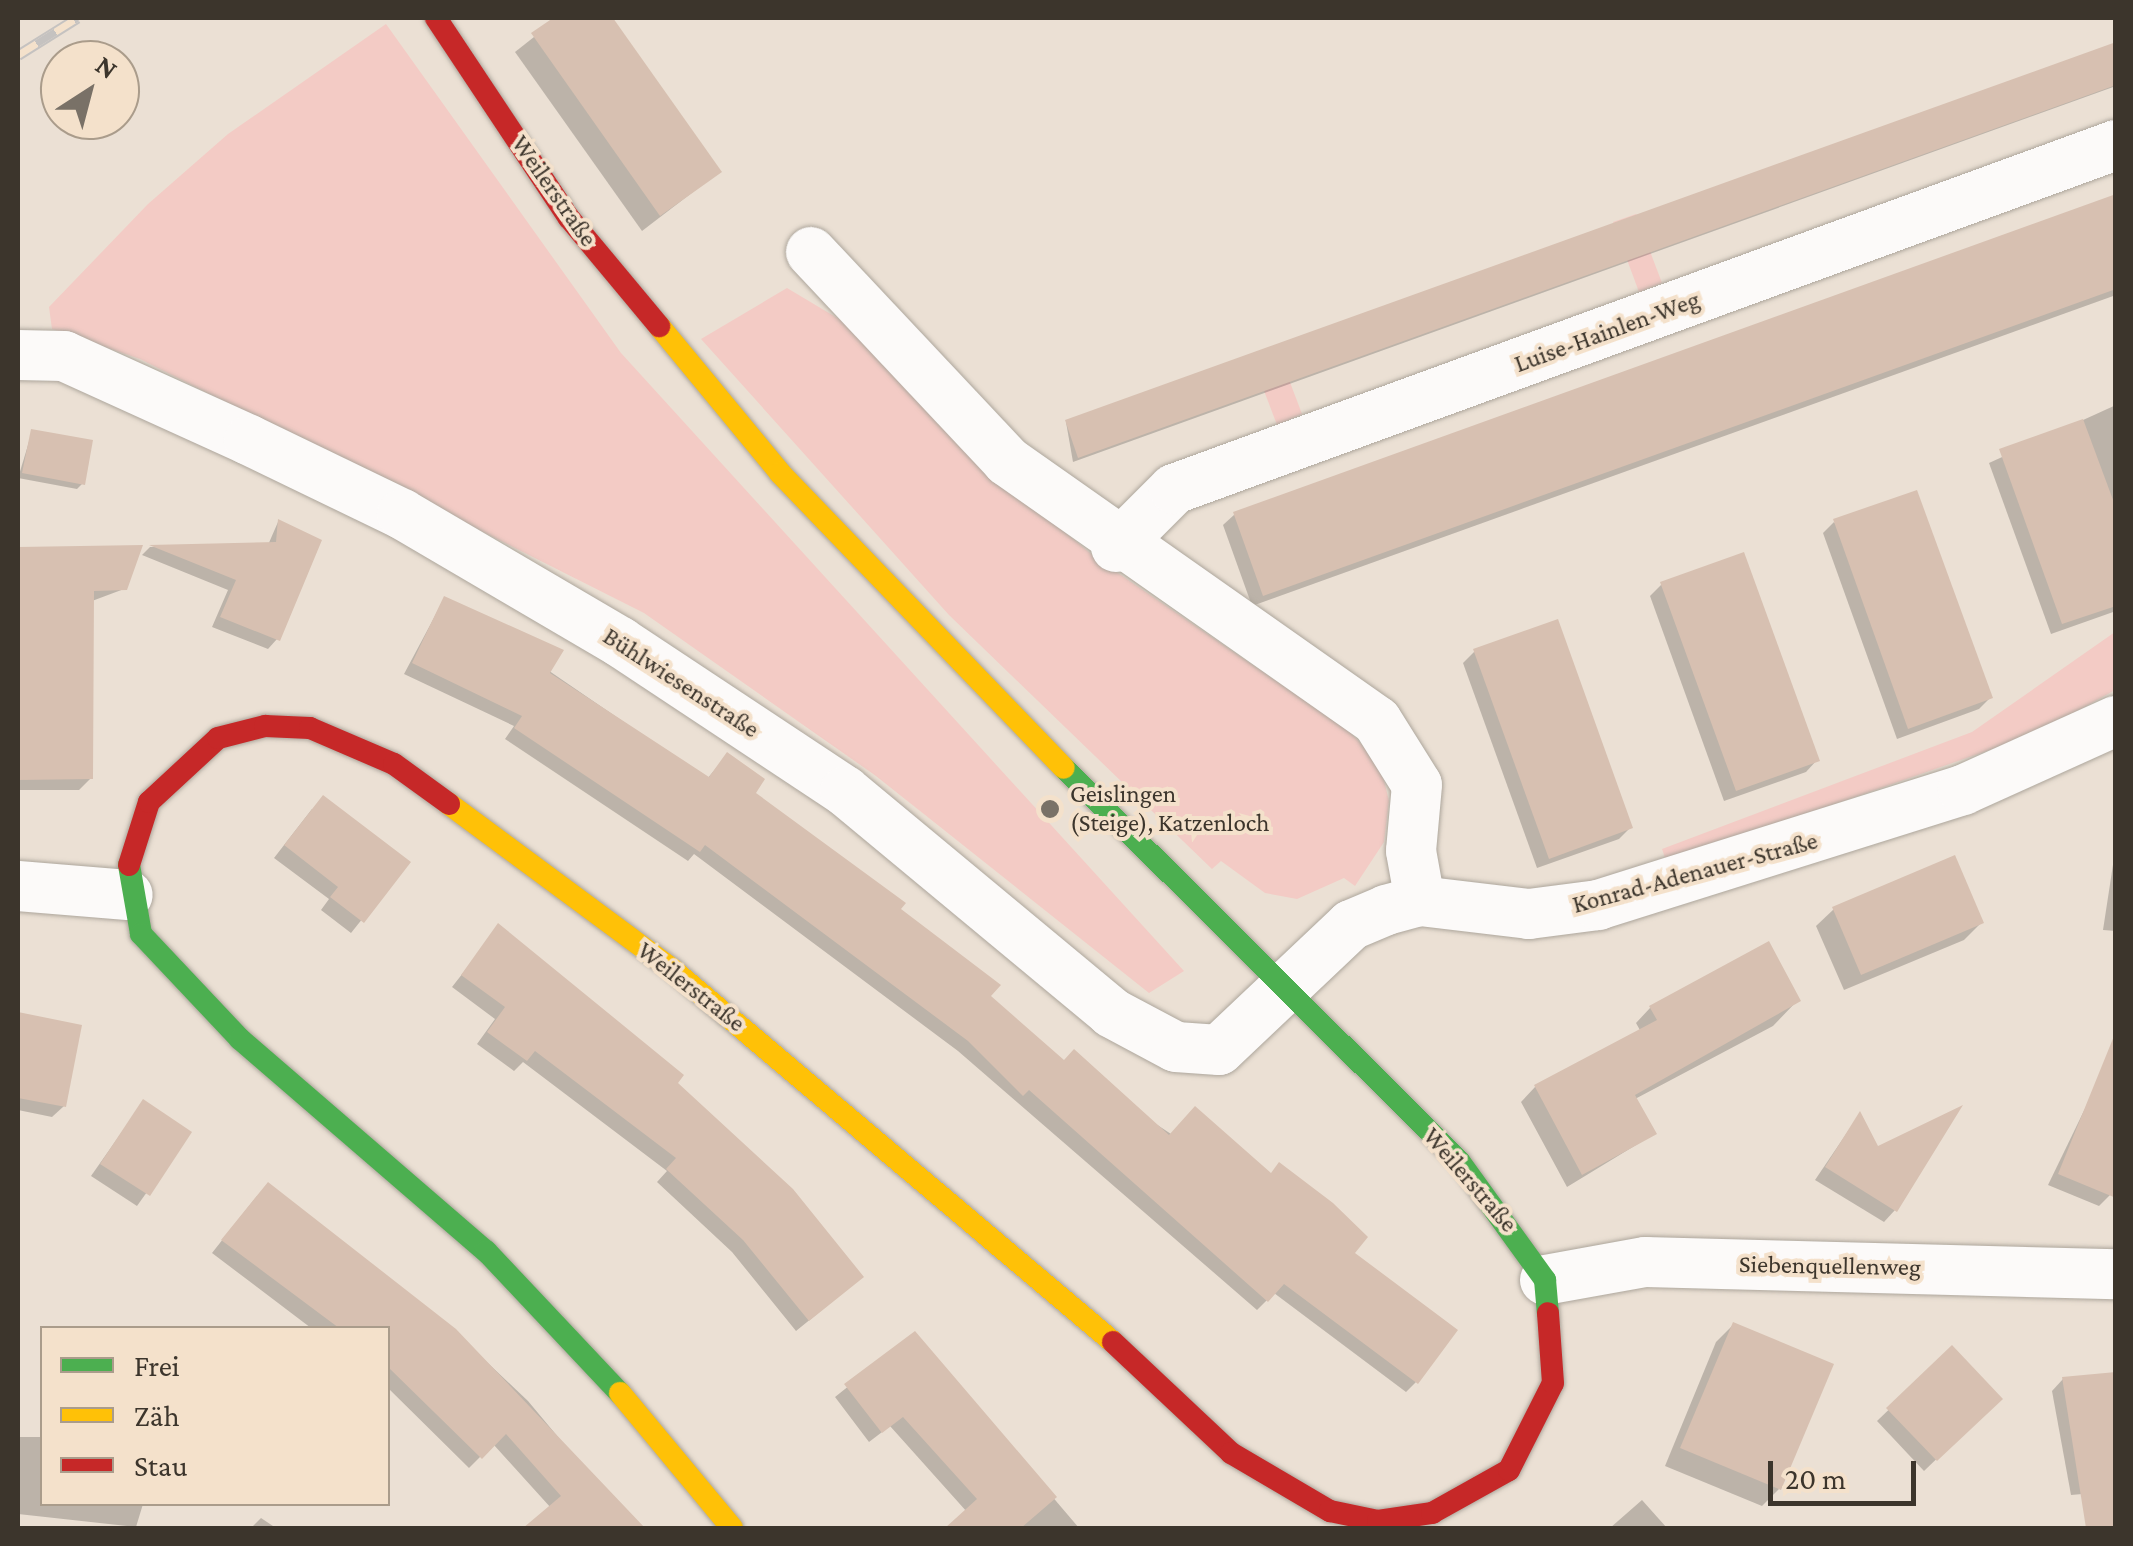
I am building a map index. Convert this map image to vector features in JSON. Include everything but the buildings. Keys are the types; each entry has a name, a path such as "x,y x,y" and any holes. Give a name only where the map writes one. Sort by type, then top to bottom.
{"street":[{"name":"Weilerstraße","path":"436,18 570,218 780,473 1286,992 1458,1161 1545,1280 1553,1383 1538,1428 1509,1470 1432,1513 1378,1521 1330,1511 1231,1453 1016,1251 673,970 348,739 266,726 218,738 149,802 128,850 128,895 165,967 486,1252 590,1356 732,1528"},
{"name":"Luise-Hainlen-Weg","path":"1116,546 1174,489 2116,145"},
{"path":"811,252 1008,461 1116,546 1376,722 1417,785 1421,816 1411,852 1420,900"},
{"name":"Bühlwiesenstraße","path":"18,355 64,356 213,423 402,514 620,642 844,791 1112,1014 1176,1046 1219,1050 1286,992"},
{"name":"Konrad-Adenauer-Straße","path":"1286,992 1351,925 1420,900 1529,914 1598,904 1963,790 2116,721"},
{"path":"18,886 128,895"},
{"name":"Siebenquellenweg","path":"1545,1280 1644,1262 2116,1274"}],"shaded area":[{"path":"386,24 621,353 1184,971 1149,993 876,776 644,613 140,359 52,329 49,307 148,204 228,134"},
{"path":"1636,214 1662,283 1639,292 1613,222"},
{"path":"787,288 849,325 997,476 1096,558 1348,730 1380,764 1389,801 1384,842 1355,886 1344,878 1297,899 1265,893 1221,861 1212,869 949,615 701,339"},
{"path":"1276,345 1302,414 1277,425 1250,354"},
{"path":"2115,632 2115,690 2038,733 1667,863 1662,849 1972,732"}],"railway":[{"path":"18,55 77,18"}],"traffic: fast":[{"path":"1064,768 1459,1161 1545,1280 1548,1313"},
{"path":"129,865 141,934 240,1039 486,1251 620,1393"}],"traffic: slow":[{"path":"659,326 780,473 1064,768"},
{"path":"449,804 673,970 1113,1342"},
{"path":"620,1393 732,1528"}],"traffic: jam":[{"path":"436,18 569,218 659,326"},
{"path":"129,865 149,802 218,738 265,726 310,728 394,764 449,804"},
{"path":"1113,1342 1231,1453 1330,1511 1378,1521 1432,1513 1509,1470 1553,1383 1548,1313"}],"place":[{"name":"Geislingen (Steige), Katzenloch","path":"1050,809"}]}
